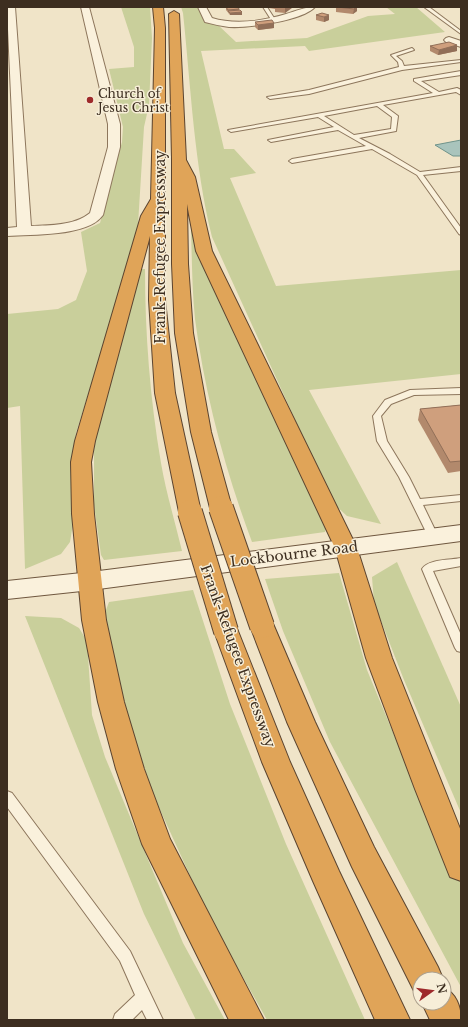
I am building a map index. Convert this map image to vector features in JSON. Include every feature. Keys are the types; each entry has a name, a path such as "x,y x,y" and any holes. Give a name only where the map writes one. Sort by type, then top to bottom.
{"highway":[{"name":"Frank-Refugee Expressway","path":"158,7 160,28 157,300 165,393 190,512 226,631 276,762 328,881 393,1020"},
{"name":"Frank-Refugee Expressway","path":"172,7 174,20 179,160 180,264 184,333 201,432 221,508 262,626 301,722 363,857 422,971"},
{"path":"179,160 188,177 204,251 346,548 379,658 429,789 461,867"},
{"path":"159,198 148,216 85,441 82,462 83,514 94,620 111,702 130,769 157,844 247,1020"},
{"path":"443,1011 448,1020"}],"main road":[{"name":"Lockbourne Road","path":"7,590 91,581 461,533"}],"street":[{"path":"11,7 24,230"},
{"path":"202,7 208,20 218,23 231,24 274,20 299,14 311,7"},
{"path":"7,232 77,226 92,220 96,215 114,147 114,124 82,9"},
{"path":"449,40 461,44"}],"lane":[{"path":"265,7 274,20"},
{"path":"426,7 461,34"},
{"path":"402,68 400,62 393,55 412,50"},
{"path":"452,55 461,60"},
{"path":"270,97 309,92 402,68 461,60"},
{"path":"438,94 416,80 461,73"},
{"path":"231,130 457,90 461,93"},
{"path":"353,138 394,130 395,116 378,104"},
{"path":"320,114 353,138 419,174 461,233"},
{"path":"271,140 339,128"},
{"path":"292,161 372,147"},
{"path":"419,174 461,169"},
{"path":"433,536 404,477 382,441 377,416 388,402 413,392 461,391"},
{"path":"416,503 461,498"},
{"path":"461,562 434,566 427,569 461,648"},
{"path":"7,797 125,956 155,1020"},
{"path":"121,1020 144,997"}],"green space":[{"path":"121,7 150,7 152,38 149,105 144,127 138,225 76,433 71,468 74,518 70,542 61,554 25,569 20,406 7,408 7,314 58,309 76,300 87,271 81,232 100,223 122,142 123,127 109,69 134,67 134,47"},
{"path":"181,7 199,7 236,42 307,38 368,16 395,14 386,7 416,7 445,32 309,51 305,46 201,51 224,149 234,149 256,173 230,178 276,286 461,270 461,374 309,390 381,524 347,516 333,503 212,237 197,154 183,13"},
{"path":"194,229 327,523 325,532 252,542 225,460 204,376 194,308 191,231"},
{"path":"140,269 145,269 149,366 157,439 165,485 182,551 104,560 101,555 94,505 94,450 101,411"},
{"path":"397,562 461,707 461,813 404,680 374,603 372,577"},
{"path":"339,573 367,670 411,776 461,884 461,987 330,742 283,631 265,579"},
{"path":"193,590 230,704 286,844 365,1020 267,1020 208,915 156,801 130,728 110,641 103,618 109,602"},
{"path":"25,616 61,618 79,628 87,641 92,715 105,757 183,943 225,1020 196,1020 144,914"}],"water":[{"path":"461,140 461,156 453,156 435,145"}],"building":[{"path":"226,7 238,7 239,9 228,10"},
{"path":"337,7 356,7 354,9"},
{"path":"240,10 242,12 230,13 228,11"},
{"path":"322,13 329,15 324,17 316,15"},
{"path":"272,20 274,23 258,25 255,22"},
{"path":"449,42 457,45 439,50 430,46"},
{"path":"461,405 461,461 450,462 420,409"}],"place":[{"name":"Church of Jesus Christ","path":"90,100"}]}
